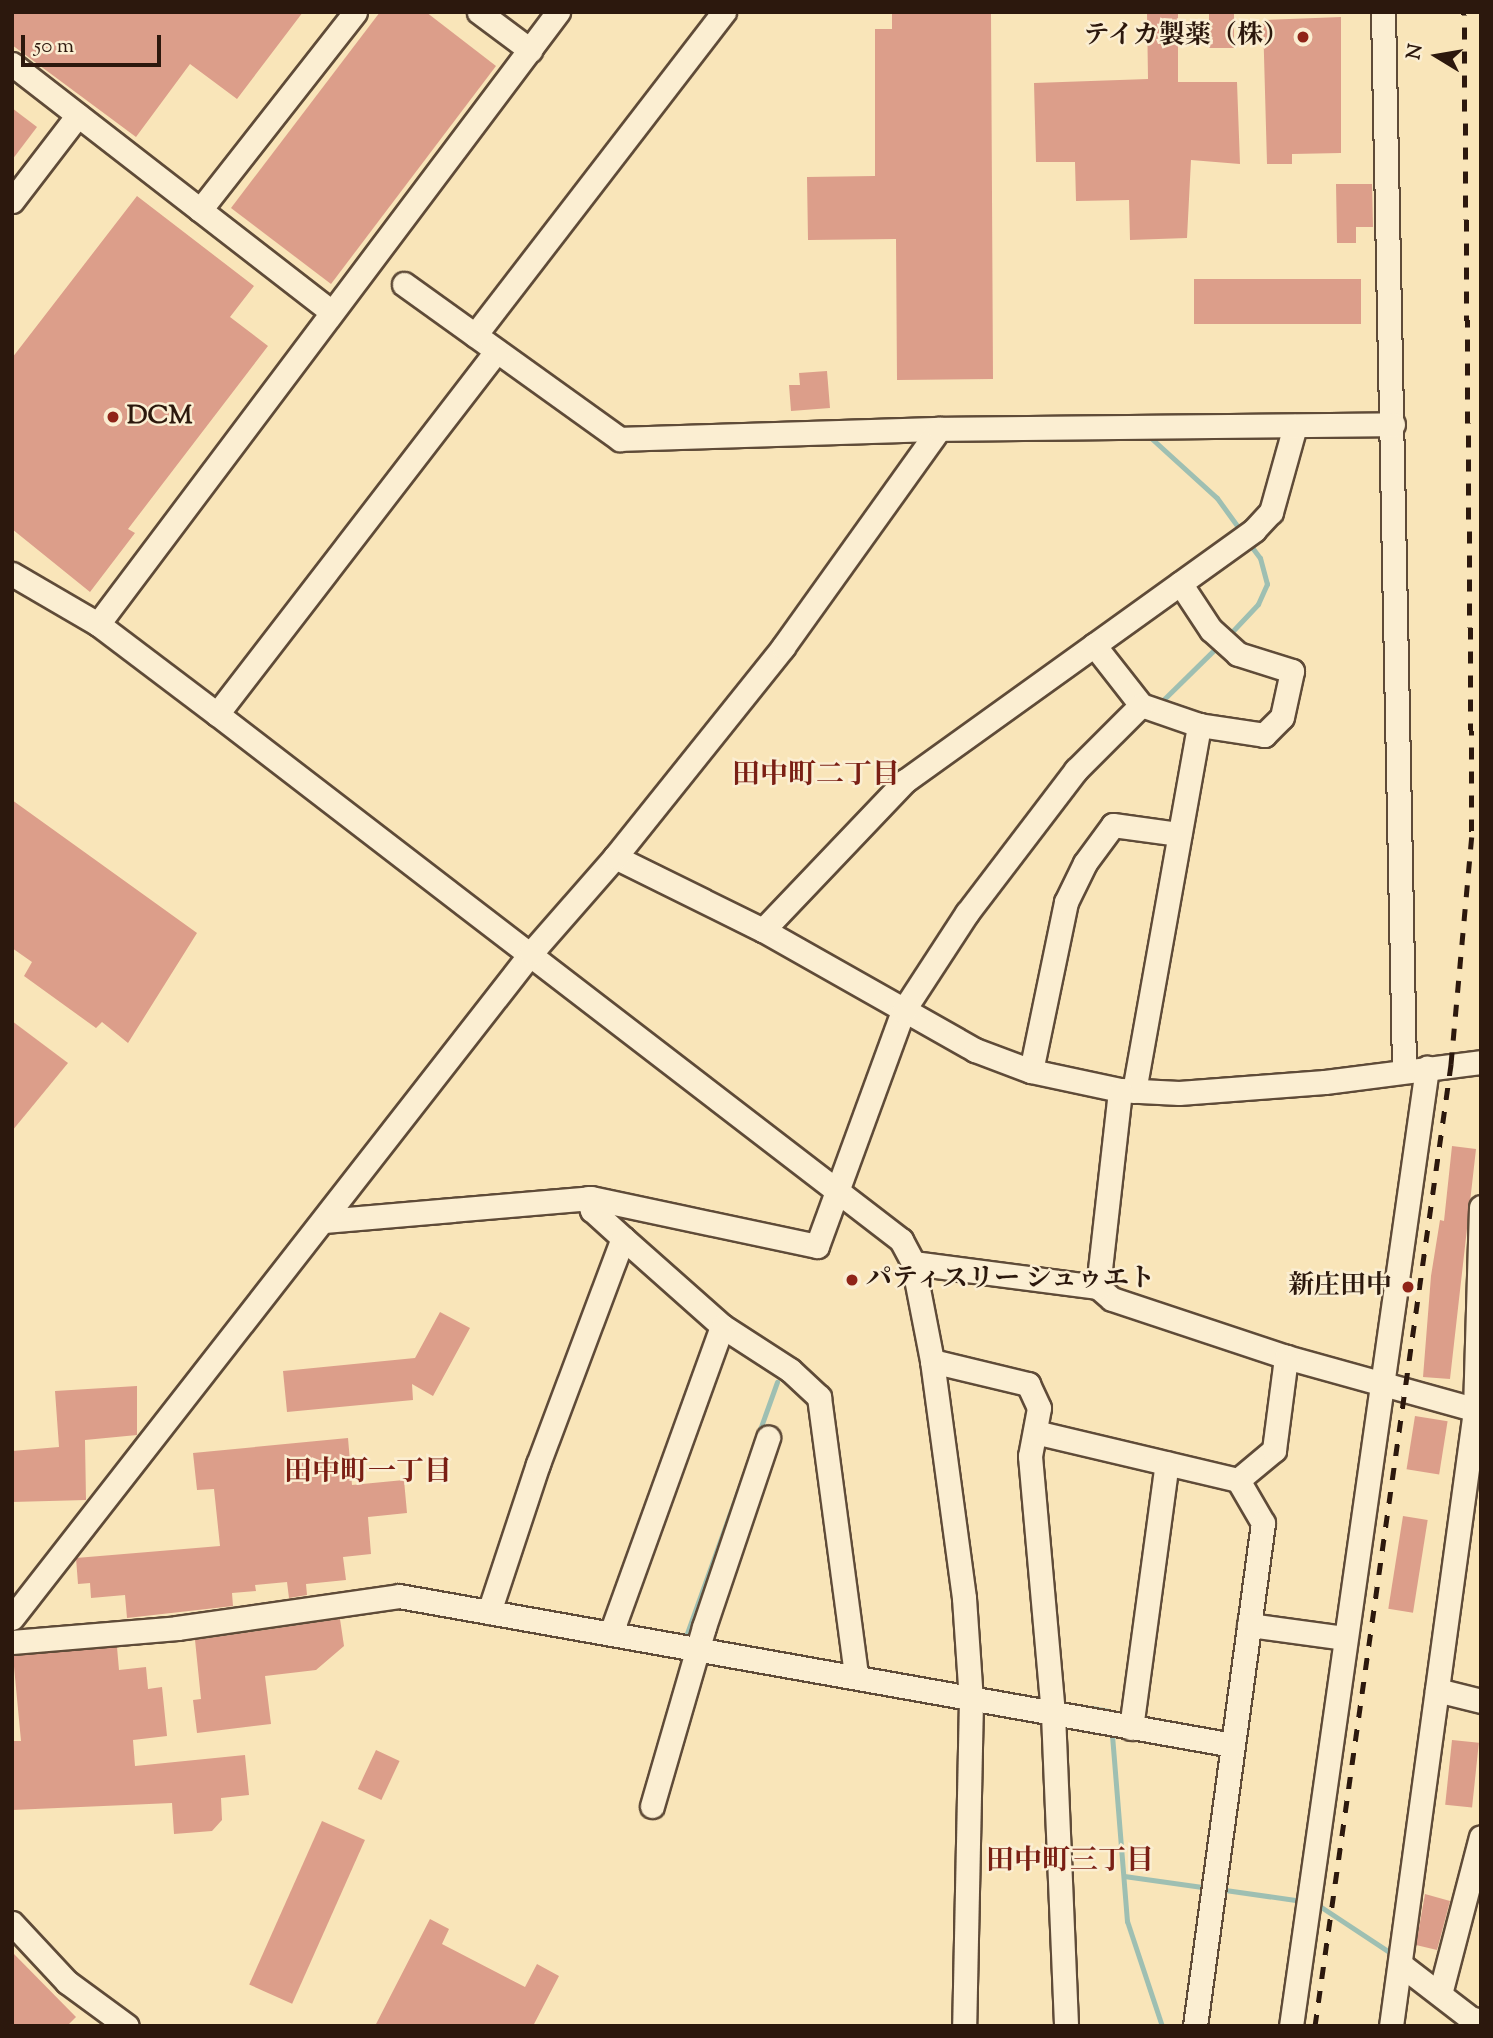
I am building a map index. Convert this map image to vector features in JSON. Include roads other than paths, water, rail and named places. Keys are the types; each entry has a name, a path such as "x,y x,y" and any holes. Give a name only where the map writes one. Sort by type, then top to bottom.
{"street":[{"path":"200,210 355,12"},
{"path":"479,12 530,50"},
{"path":"98,624 330,310 558,12"},
{"path":"475,335 724,12"},
{"path":"1291,2026 1381,1384 1415,1069 1391,588 1393,424 1383,12"},
{"path":"12,64 330,310"},
{"path":"12,201 78,115"},
{"path":"404,284 620,439 939,429 1393,424"},
{"path":"217,714 497,351"},
{"path":"763,930 905,781 1254,530 1271,512 1295,426"},
{"path":"12,1618 531,953 615,857 783,646 939,429"},
{"path":"12,574 98,624 531,953 901,1240 913,1263 954,1501 971,1700 964,2026"},
{"path":"1094,645 1141,705 1199,725 1264,735 1282,717 1292,671 1238,654 1211,630 1180,583"},
{"path":"324,1221 588,1198 817,1246 903,1011 967,913 1076,771 1141,705"},
{"path":"1098,1287 1127,1090 1199,725"},
{"path":"1031,1071 1066,902 1085,863 1113,825 1179,834"},
{"path":"615,857 763,930 975,1051 1031,1071 1127,1090 1250,1088 1481,1062"},
{"path":"588,1198 592,1210 722,1325 790,1370 818,1396 856,1675"},
{"path":"1391,2026 1478,1410 1481,1206"},
{"path":"489,1612 538,1464 623,1238"},
{"path":"913,1263 1098,1287 1112,1299 1286,1357 1478,1410"},
{"path":"611,1633 722,1325"},
{"path":"1238,1480 1274,1450 1286,1357"},
{"path":"932,1361 1028,1384 1039,1408 1030,1456 1053,1714 1066,2026"},
{"path":"1035,1432 1238,1480 1263,1524 1195,2026"},
{"path":"652,1806 699,1648 768,1437"},
{"path":"1131,1728 1167,1463"},
{"path":"12,1642 177,1628 400,1596 856,1675 971,1700 1233,1745"},
{"path":"1249,1625 1345,1638"},
{"path":"1437,1690 1481,1701"},
{"path":"1440,1994 1481,1837"},
{"path":"12,1923 67,1982 113,2022"},
{"path":"1400,1964 1481,2021"}],"waterway":[{"path":"1151,438 1217,498 1241,531"},
{"path":"1228,636 1258,604 1267,584 1260,558 1248,542"},
{"path":"1159,704 1219,645"},
{"path":"694,1637 686,1636 777,1382"},
{"path":"1092,1708 1109,1711"},
{"path":"1112,1735 1127,1921 1162,2026"},
{"path":"1124,1876 1209,1888"},
{"path":"1218,1889 1302,1901"},
{"path":"1315,1903 1394,1955"}],"railway":[{"path":"1315,2026 1451,1064 1472,831 1464,12"}],"place":[{"name":"テイカ製薬（株）","path":"1303,37"},
{"name":"DCM","path":"113,417"},
{"name":"パティスリー シュゥエト","path":"852,1280"},
{"name":"新庄田中","path":"1408,1287"}],"district":[{"name":"田中町二丁目","path":"816,776"},
{"name":"田中町一丁目","path":"368,1473"},
{"name":"田中町三丁目","path":"1070,1862"}]}
